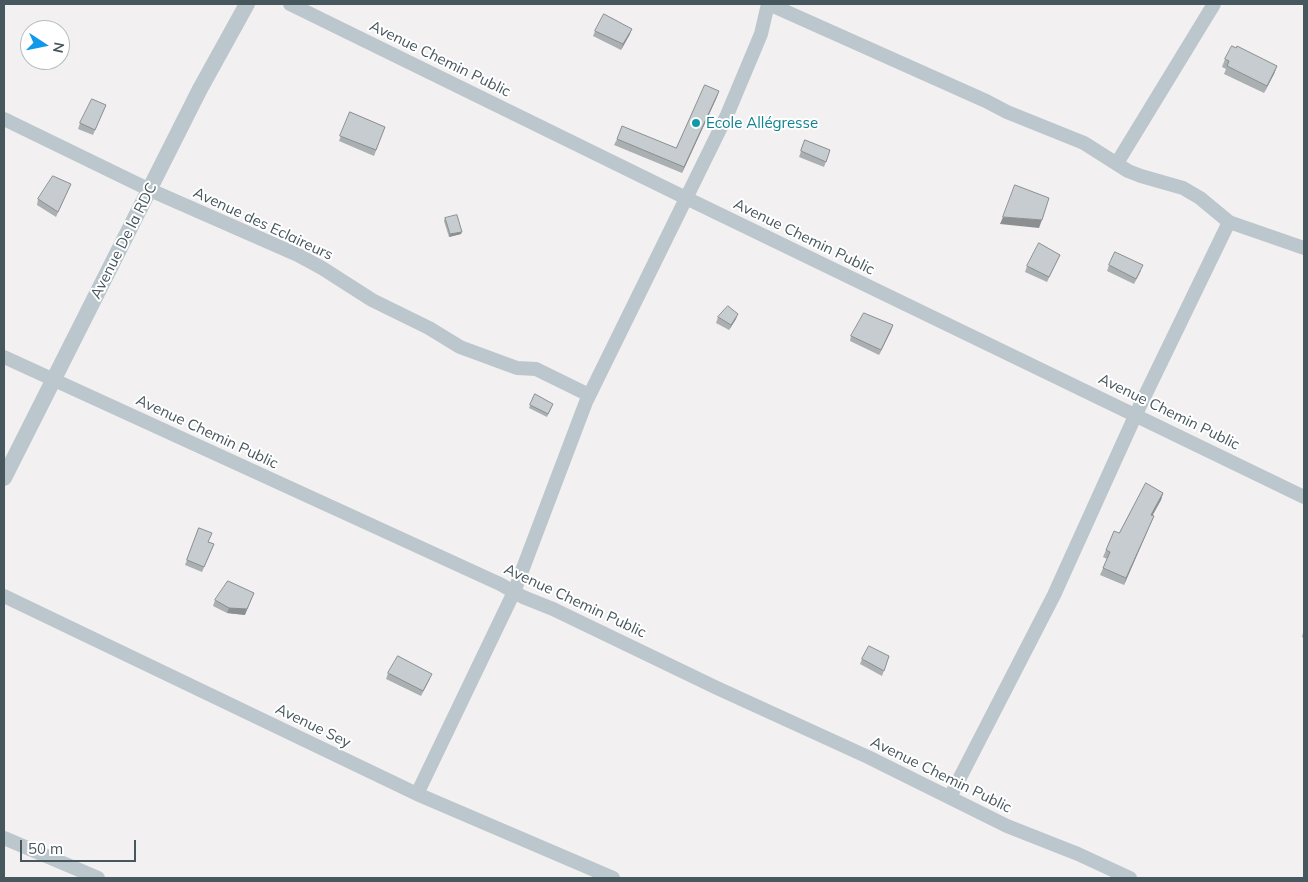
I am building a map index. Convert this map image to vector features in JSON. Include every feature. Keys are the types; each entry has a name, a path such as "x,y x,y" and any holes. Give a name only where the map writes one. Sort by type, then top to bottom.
{"street":[{"name":"Avenue De la RDC","path":"4,478 200,89 247,4"},
{"name":"Avenue Chemin Public","path":"290,4 1304,497"},
{"path":"417,794 514,592 589,395 727,115 761,34 769,4 1007,112 1084,143 1117,164 1141,176 1183,188 1200,198 1229,222 1304,248"},
{"path":"1117,164 1214,4"},
{"name":"Avenue des Eclaireurs","path":"4,119 150,190 298,255 372,300 429,328 460,347 517,368 536,369 589,395"},
{"path":"950,797 1054,595 1136,414 1229,222"},
{"name":"Avenue Chemin Public","path":"4,357 623,642 950,797 1007,826 1078,854 1130,878"},
{"name":"Avenue Sey","path":"4,596 417,794 613,878"},
{"path":"4,838 98,878"}],"building":[{"path":"604,14 632,29 623,44 595,31"},
{"path":"1232,46 1236,48 1237,46 1277,66 1267,86 1227,66 1229,61 1225,59"},
{"path":"705,85 719,91 684,167 617,139 622,126 676,148"},
{"path":"92,99 106,105 95,130 80,123"},
{"path":"350,112 385,127 376,150 340,136"},
{"path":"805,140 830,150 826,162 801,151"},
{"path":"53,176 71,184 58,212 38,199"},
{"path":"1015,185 1049,198 1042,220 1003,217"},
{"path":"457,215 462,232 450,234 445,218"},
{"path":"1039,243 1060,255 1049,277 1027,266"},
{"path":"1115,252 1143,265 1136,279 1109,265"},
{"path":"728,306 738,314 731,325 718,317"},
{"path":"864,313 893,325 881,350 851,336"},
{"path":"535,394 553,404 548,414 530,405"},
{"path":"1146,483 1163,493 1151,515 1154,516 1126,578 1103,568 1110,552 1106,550 1114,531 1119,533"},
{"path":"199,528 212,533 208,542 214,544 204,567 187,560"},
{"path":"228,581 254,593 247,609 229,608 215,600"},
{"path":"869,646 889,656 884,671 862,659"},
{"path":"398,656 432,674 423,691 388,673"}],"place":[{"name":"Ecole Allégresse","path":"696,123"}]}
